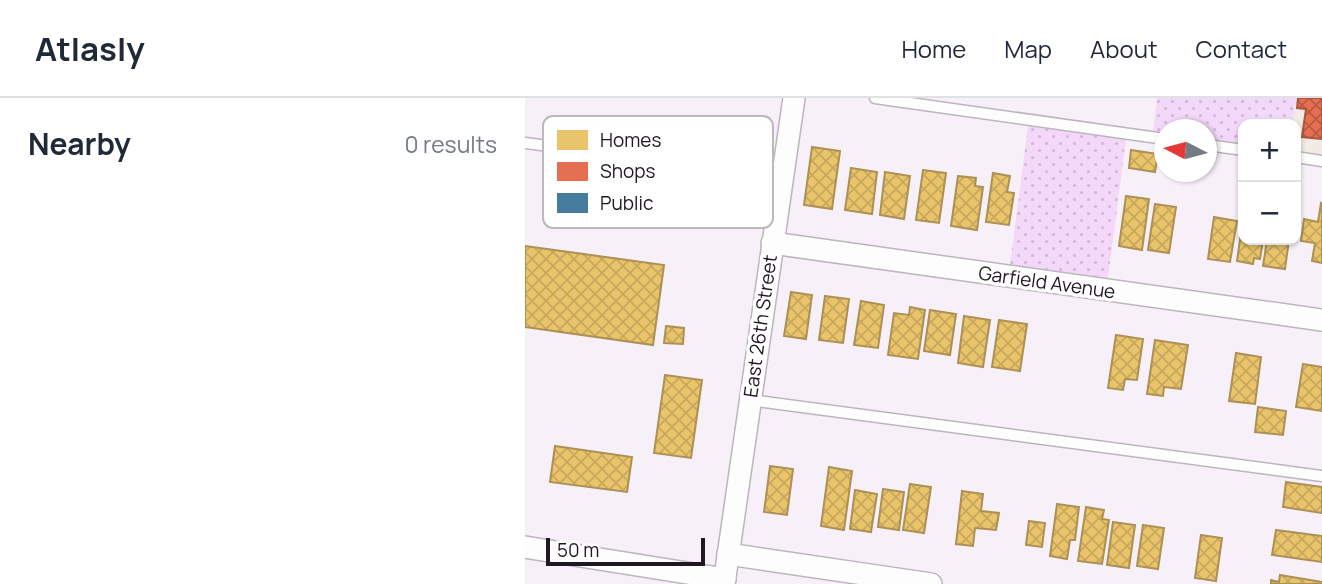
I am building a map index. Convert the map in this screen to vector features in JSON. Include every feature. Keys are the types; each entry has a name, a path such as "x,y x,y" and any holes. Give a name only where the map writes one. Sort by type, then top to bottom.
{"street":[{"name":"East 26th Street","path":"724,581 794,98"},
{"name":"Garfield Avenue","path":"772,243 1322,320"},
{"path":"525,547 724,581"},
{"path":"728,554 931,584"}],"lane":[{"path":"874,98 1154,138"},
{"path":"525,143 543,145"},
{"path":"1217,146 1238,149"},
{"path":"1301,158 1322,161"},
{"path":"773,175 782,176"},
{"path":"750,400 1322,476"}],"shaded area":[{"path":"1157,98 1296,98 1293,119 1238,119 1238,144 1217,141 1217,119 1155,119"},
{"path":"1295,98 1322,98 1322,155 1301,153 1301,119 1293,119"},
{"path":"1028,126 1126,139 1108,278 1010,265"}],"building: Homes":[{"path":"812,147 840,151 832,209 804,205"},
{"path":"1131,150 1154,153 1154,172 1129,168"},
{"path":"851,168 877,172 872,214 845,210"},
{"path":"923,170 946,173 939,223 916,220"},
{"path":"885,172 910,176 904,219 880,215"},
{"path":"993,173 1010,176 1007,192 1014,193 1009,225 986,222"},
{"path":"958,176 976,178 975,186 983,187 977,230 951,226"},
{"path":"1126,196 1149,199 1142,250 1119,246"},
{"path":"1321,203 1322,263 1312,261 1315,243 1301,241 1304,219 1318,222"},
{"path":"1155,204 1176,207 1169,253 1148,250"},
{"path":"1214,217 1237,221 1230,262 1208,259"},
{"path":"1239,245 1262,245 1260,259 1254,258 1253,264 1237,261"},
{"path":"1266,245 1288,245 1285,269 1263,266"},
{"path":"525,246 664,265 653,345 525,327"},
{"path":"791,292 812,295 806,339 784,336"},
{"path":"825,296 849,299 843,343 819,340"},
{"path":"861,301 884,305 878,348 854,345"},
{"path":"910,307 925,310 918,359 888,355 894,313 909,315"},
{"path":"930,310 956,314 950,355 924,351"},
{"path":"964,316 990,320 983,367 958,363"},
{"path":"999,320 1027,324 1020,371 992,367"},
{"path":"666,326 684,328 683,344 664,343"},
{"path":"1116,335 1143,339 1137,380 1125,379 1123,390 1108,388"},
{"path":"1155,340 1188,345 1181,389 1164,387 1163,396 1147,394"},
{"path":"1236,353 1261,357 1255,404 1229,401"},
{"path":"1303,364 1322,367 1322,411 1296,407"},
{"path":"665,375 702,380 691,458 654,453"},
{"path":"1258,407 1286,411 1283,435 1255,432"},
{"path":"555,446 632,457 627,492 550,482"},
{"path":"770,466 793,469 787,515 764,512"},
{"path":"829,467 852,471 844,530 821,526"},
{"path":"1286,482 1322,487 1322,513 1283,507"},
{"path":"910,484 931,487 924,533 903,530"},
{"path":"883,489 904,492 899,530 878,527"},
{"path":"855,490 877,494 871,532 850,529"},
{"path":"962,491 983,494 981,511 999,513 996,530 975,528 973,546 956,544"},
{"path":"1057,504 1079,507 1075,540 1070,540 1067,559 1050,556"},
{"path":"1086,507 1104,510 1102,519 1109,520 1102,564 1078,561"},
{"path":"1029,521 1045,523 1042,547 1026,545"},
{"path":"1113,522 1135,525 1129,568 1107,565"},
{"path":"1143,525 1164,528 1158,569 1137,566"},
{"path":"1276,530 1322,536 1322,562 1272,555"},
{"path":"1201,535 1222,538 1216,581 1195,578"},
{"path":"1280,575 1322,584 1271,584 1271,580 1279,582"}],"building: Shops":[{"path":"1298,98 1322,98 1322,139 1302,137 1306,109 1297,108"}]}
